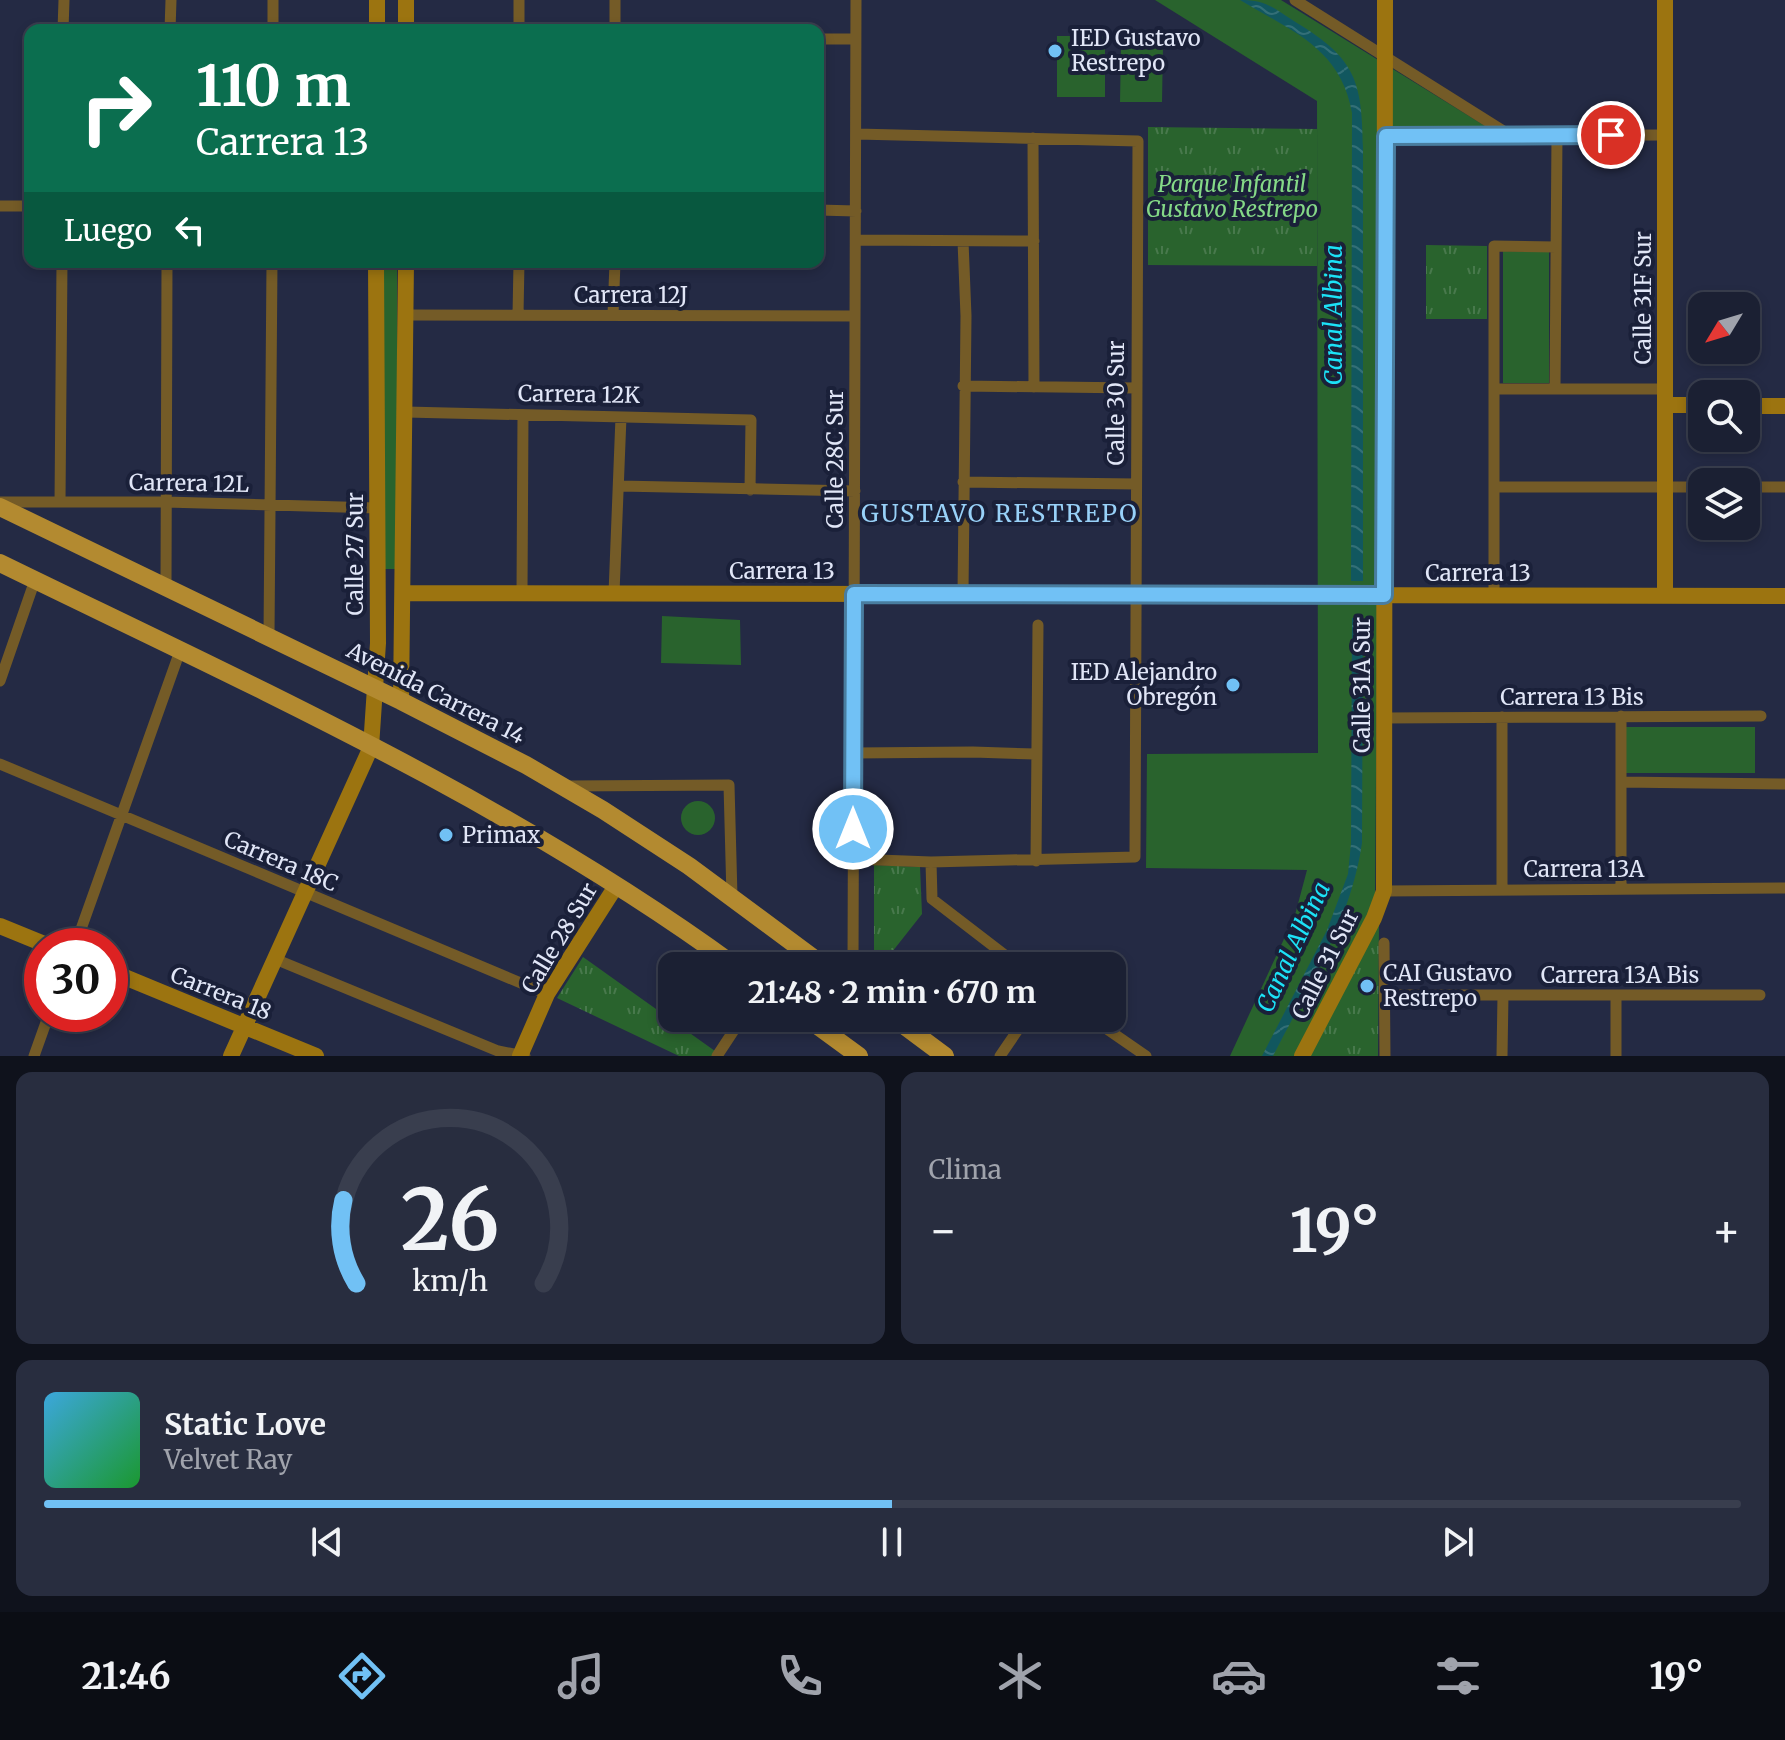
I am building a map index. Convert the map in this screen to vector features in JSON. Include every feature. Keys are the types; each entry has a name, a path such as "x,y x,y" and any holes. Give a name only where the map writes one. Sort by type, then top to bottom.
{"main road":[{"name":"Avenida Carrera 14","path":"0,505 401,701 563,786 643,835 805,952"},
{"path":"0,563 371,747 557,849 714,952"},
{"path":"826,1032 859,1056"},
{"path":"913,1032 945,1056"}],"street":[{"path":"63,24 64,0"},
{"path":"170,24 171,0"},
{"path":"273,0 273,24"},
{"path":"377,0 377,24"},
{"path":"406,0 406,24"},
{"path":"519,0 519,24"},
{"path":"615,0 615,24"},
{"name":"Calle 28C Sur","path":"853,952 856,0"},
{"path":"1295,0 1510,135"},
{"name":"Calle 31A Sur","path":"1384,891 1385,0"},
{"name":"Calle 31F Sur","path":"1665,0 1665,596"},
{"path":"824,39 855,39"},
{"path":"857,134 1033,138 1034,387"},
{"path":"1555,389 1557,135"},
{"path":"1386,136 1665,135"},
{"name":"Calle 30 Sur","path":"1033,138 1138,141 1135,857 1036,861"},
{"path":"0,206 24,206"},
{"path":"824,210 856,211"},
{"path":"856,240 1034,241"},
{"path":"963,241 966,316 963,594"},
{"path":"1494,595 1494,246 1556,247"},
{"path":"60,502 62,268"},
{"path":"166,588 167,268"},
{"path":"269,636 272,268"},
{"name":"Calle 27 Sur","path":"231,1056 371,747 376,689 376,268"},
{"path":"401,701 406,268"},
{"path":"518,315 519,268"},
{"path":"613,315 615,268"},
{"name":"Carrera 12J","path":"407,315 855,316"},
{"path":"963,386 1136,388"},
{"path":"1494,389 1555,389 1665,397 1688,402"},
{"path":"1760,406 1785,406"},
{"name":"Carrera 12K","path":"406,412 751,420 750,490"},
{"path":"522,593 523,415"},
{"path":"614,593 621,417"},
{"path":"963,482 1136,484"},
{"path":"620,486 855,491"},
{"path":"1494,487 1688,487"},
{"path":"1760,487 1785,487"},
{"name":"Carrera 12L","path":"0,505 166,502 377,508"},
{"path":"0,681 35,580"},
{"name":"Carrera 13","path":"403,593 1785,596"},
{"path":"853,859 1036,861 1038,625"},
{"path":"81,928 180,651"},
{"path":"1621,716 1621,889"},
{"name":"Carrera 13 Bis","path":"1384,718 1761,716"},
{"path":"1502,717 1502,890"},
{"path":"854,753 1035,754"},
{"name":"Carrera 18C","path":"0,764 547,994"},
{"path":"1621,782 1785,784"},
{"path":"563,786 729,785 732,897"},
{"path":"931,862 932,899 1001,952"},
{"name":"Calle 28 Sur","path":"522,1056 547,994 616,886"},
{"name":"Carrera 13A","path":"1384,891 1785,888"},
{"name":"Calle 31 Sur","path":"1302,1056 1374,918 1384,891"},
{"path":"0,926 24,936"},
{"path":"1384,943 1385,1056"},
{"path":"275,959 498,1051 522,1056"},
{"name":"Carrera 18","path":"128,978 316,1056"},
{"name":"Carrera 13A Bis","path":"1385,995 1760,995"},
{"path":"1502,1056 1503,995"},
{"path":"1616,995 1616,1056"},
{"path":"34,1056 43,1032"},
{"path":"717,1056 733,1032"},
{"path":"1000,1056 1016,1032"},
{"path":"1111,1032 1146,1056"}],"green space":[{"path":"1155,0 1281,0 1490,129 1381,129 1375,900 1294,1056 1230,1056 1295,915 1307,870 1146,868 1147,754 1318,753 1317,101"},
{"path":"1057,36 1105,36 1105,97 1057,97"},
{"path":"1121,44 1163,45 1162,102 1120,102"},
{"name":"Parque Infantil Gustavo Restrepo","path":"1148,127 1317,129 1317,266 1148,265"},
{"path":"1426,245 1487,246 1487,319 1426,319"},
{"path":"1503,251 1549,252 1549,383 1503,383"},
{"path":"383,268 397,268 397,569 383,569"},
{"path":"662,616 740,620 741,665 661,663"},
{"path":"1623,727 1755,727 1755,773 1623,773"},
{"path":"698,801 710,806 715,818 710,830 698,835 686,830 681,818 686,806"},
{"path":"874,865 920,867 922,914 892,952 874,952"},
{"path":"1379,920 1378,1056 1309,1056"},
{"path":"583,957 658,1010 658,1032 688,1032 722,1056 679,1056 557,998"}],"water":[{"path":"1240,0 1270,6 1332,48 1352,74 1361,105 1363,581 1351,581 1352,113 1337,72 1325,57 1295,32"},
{"path":"1352,618 1363,618 1362,843 1348,899 1314,979 1273,1056 1262,1056 1327,930 1348,874 1351,843"}],"place":[{"name":"IED Gustavo Restrepo","path":"1055,51"},
{"name":"IED Alejandro Obregón","path":"1233,685"},
{"name":"Primax","path":"446,835"},
{"name":"CAI Gustavo Restrepo","path":"1367,986"}],"district":[{"name":"GUSTAVO RESTREPO","path":"1000,513"}],"route":[{"path":"853,829 854,594 1384,595 1386,136 1611,135"}],"water label":[{"name":"Canal Albina","path":"1333,315"},
{"name":"Canal Albina","path":"1293,947"}]}
